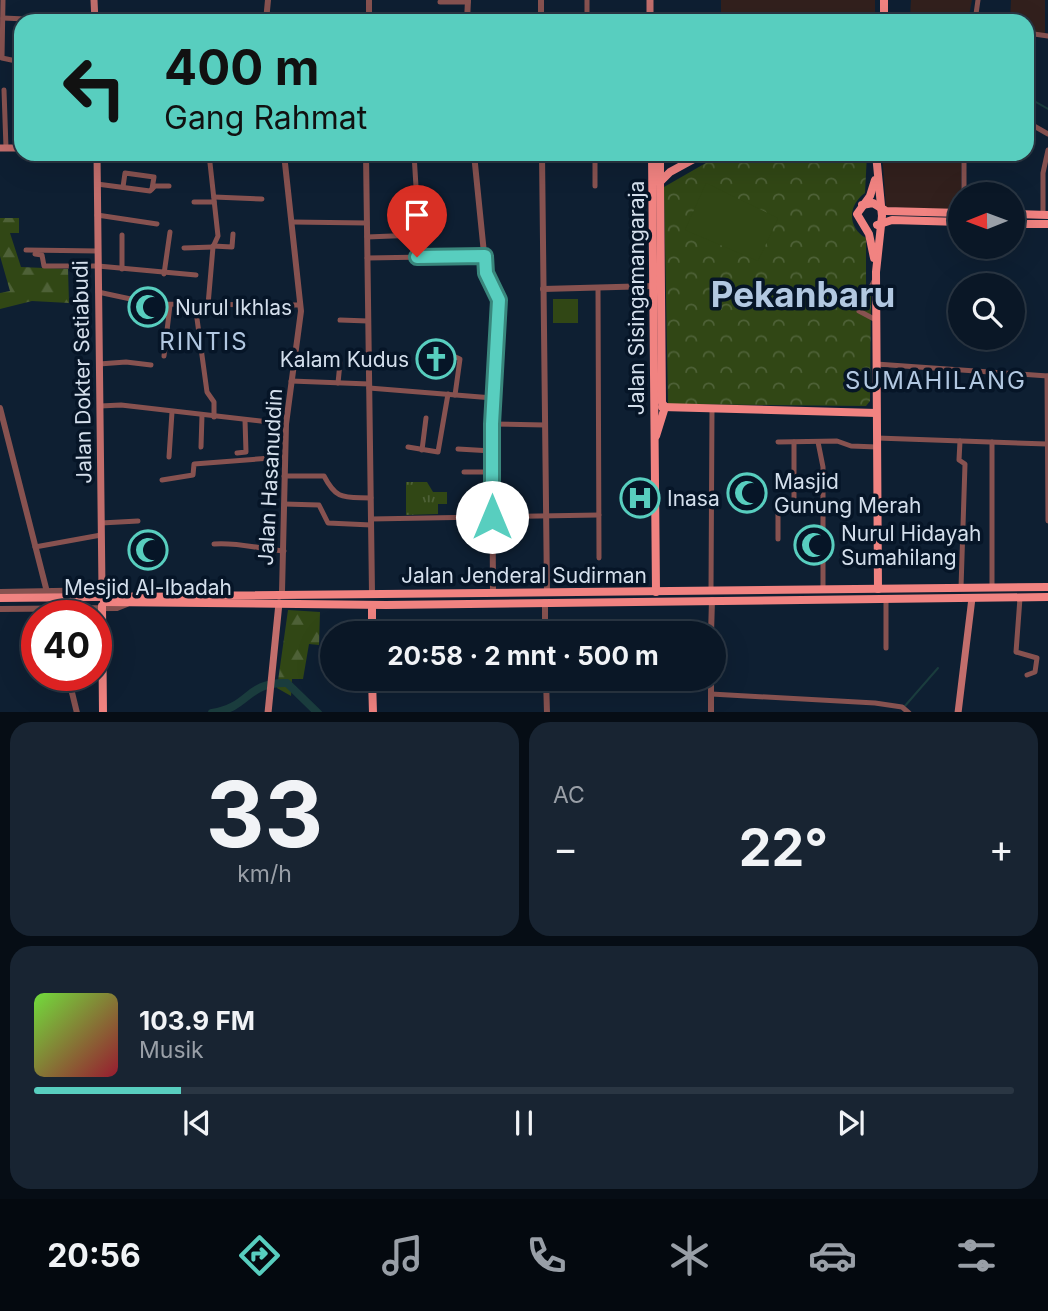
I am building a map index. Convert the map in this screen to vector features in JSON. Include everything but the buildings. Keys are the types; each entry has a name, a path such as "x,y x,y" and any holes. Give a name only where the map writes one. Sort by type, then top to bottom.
{"main road":[{"name":"Jalan Dokter Setiabudi","path":"97,161 102,590"},
{"name":"Jalan Sisingamangaraja","path":"652,161 656,592"},
{"name":"Jalan Sisingamangaraja","path":"654,442 665,408 662,403 660,161"},
{"name":"Jalan Sisingamangaraja","path":"660,182 670,172 690,161"},
{"path":"876,161 880,209 876,275 878,589"},
{"path":"876,174 870,196 857,217 869,234 876,275"},
{"path":"862,205 873,203 880,209 948,212"},
{"path":"1026,214 1045,215"},
{"path":"864,227 873,227 892,220 948,222"},
{"path":"1026,224 1048,224"},
{"path":"653,286 661,273"},
{"path":"654,407 876,413"},
{"path":"1038,587 1038,598"},
{"name":"Jalan Jenderal Sudirman","path":"0,600 127,599 386,605 545,602 823,590 1048,587"},
{"name":"Jalan Jenderal Sudirman","path":"127,599 282,592 656,592 886,598 1048,597"},
{"path":"369,593 371,621"},
{"path":"386,593 381,600 386,605"},
{"path":"958,712 972,598"},
{"path":"268,712 279,603"},
{"path":"103,691 103,712"},
{"path":"372,691 373,712"}],"street":[{"path":"3,0 2,58 14,61"},
{"path":"440,2 468,1"},
{"path":"3,18 14,18"},
{"path":"3,148 4,90"},
{"path":"1045,215 1043,173 1048,150"},
{"path":"208,305 213,247 218,236 210,161"},
{"name":"Jalan Hasanuddin","path":"282,592 286,424 300,305 285,161"},
{"path":"366,161 371,498 369,593"},
{"path":"414,161 417,202"},
{"path":"475,161 486,273 499,300 492,424 493,593"},
{"path":"542,161 547,592"},
{"path":"595,161 595,186"},
{"path":"964,161 964,182"},
{"path":"123,187 125,173 154,177 152,191"},
{"path":"97,184 152,191"},
{"path":"152,191 155,186 169,186"},
{"path":"194,202 214,199 262,199"},
{"path":"97,215 157,224"},
{"path":"292,222 367,223"},
{"path":"164,274 170,232"},
{"path":"184,248 232,247 233,234"},
{"path":"122,235 122,269"},
{"path":"367,237 417,235"},
{"path":"26,250 98,251"},
{"path":"35,254 42,256 44,266 98,267 196,275"},
{"path":"368,258 485,256"},
{"path":"876,275 859,311 876,320"},
{"path":"543,289 653,286"},
{"path":"598,288 600,558"},
{"path":"98,292 170,305 300,305"},
{"path":"195,304 207,394 214,402 214,416"},
{"path":"164,356 170,305"},
{"path":"340,320 368,321"},
{"path":"443,343 446,354 460,359 455,395"},
{"path":"99,364 126,362 151,365"},
{"path":"338,383 340,363"},
{"path":"876,364 1048,376 1048,521"},
{"path":"291,381 493,398"},
{"path":"408,447 439,452 448,394"},
{"path":"100,406 121,405 286,424"},
{"path":"0,408 2,427 47,592"},
{"path":"712,408 712,621"},
{"path":"169,457 172,412"},
{"path":"201,447 202,415"},
{"path":"422,450 426,418"},
{"path":"237,453 246,452 245,420"},
{"path":"492,424 545,425"},
{"path":"778,442 960,441 1047,444"},
{"path":"960,441 959,460 965,464 961,588"},
{"path":"778,539 779,511 794,511 794,442"},
{"path":"818,442 823,467 823,590"},
{"path":"992,442 992,587"},
{"path":"458,449 492,451"},
{"path":"162,480 193,475 194,464 284,457"},
{"path":"464,472 492,472"},
{"path":"284,476 324,476 330,489 341,497 371,498"},
{"path":"284,504 319,505 328,523 599,515"},
{"path":"101,523 138,521"},
{"path":"35,547 102,535"},
{"path":"214,544 236,543 251,549 284,551"},
{"path":"0,592 102,590 127,599 117,608 112,607"},
{"path":"886,598 886,648"},
{"path":"1020,598 1016,652 1037,658 1035,673 1027,675"},
{"path":"545,602 545,621"},
{"path":"0,609 21,610"},
{"path":"72,691 77,712"},
{"path":"546,691 547,712"},
{"path":"711,712 712,694 875,704 902,707 909,712"}],"shaded area":[{"path":"721,0 875,0 875,14 721,14"},
{"path":"911,0 972,0 969,14 910,14"},
{"path":"1011,0 1045,0 1045,35 1034,34 1034,14 1010,14"},
{"path":"883,161 961,161 961,182 948,182 948,209 886,207"}],"green space":[{"path":"709,161 867,161 865,193 855,204 852,216 855,228 866,238 866,285 871,293 870,401 866,406 668,404 664,187"},
{"path":"706,183 778,218 758,261 685,230"},
{"path":"0,218 19,218 19,233 10,233 21,267 68,269 69,303 32,301 0,309 0,293 10,291 0,256"},
{"path":"553,299 578,299 578,323 553,323"},
{"path":"406,482 427,482 433,492 447,492 447,504 438,504 438,514 406,515"},
{"path":"288,610 320,612 319,645 309,644 303,679 292,679 291,696 277,688"}],"waterway":[{"path":"1034,101 1048,109"},
{"path":"904,707 938,668"},
{"path":"216,712 234,706 263,686 287,683 317,712"}],"place":[{"name":"Nurul Ikhlas","path":"148,307"},
{"name":"Kalam Kudus","path":"436,359"},
{"name":"Masjid Gunung Merah","path":"747,493"},
{"name":"Inasa","path":"640,498"},
{"name":"Nurul Hidayah Sumahilang","path":"814,545"},
{"name":"Mesjid Al-Ibadah","path":"148,550"}],"district":[{"name":"Pekanbaru","path":"803,294"},
{"name":"RINTIS","path":"204,341"},
{"name":"SUMAHILANG","path":"936,380"}],"route":[{"path":"417,257 485,256 486,273 497,293 499,309 492,424 492,517"}]}
